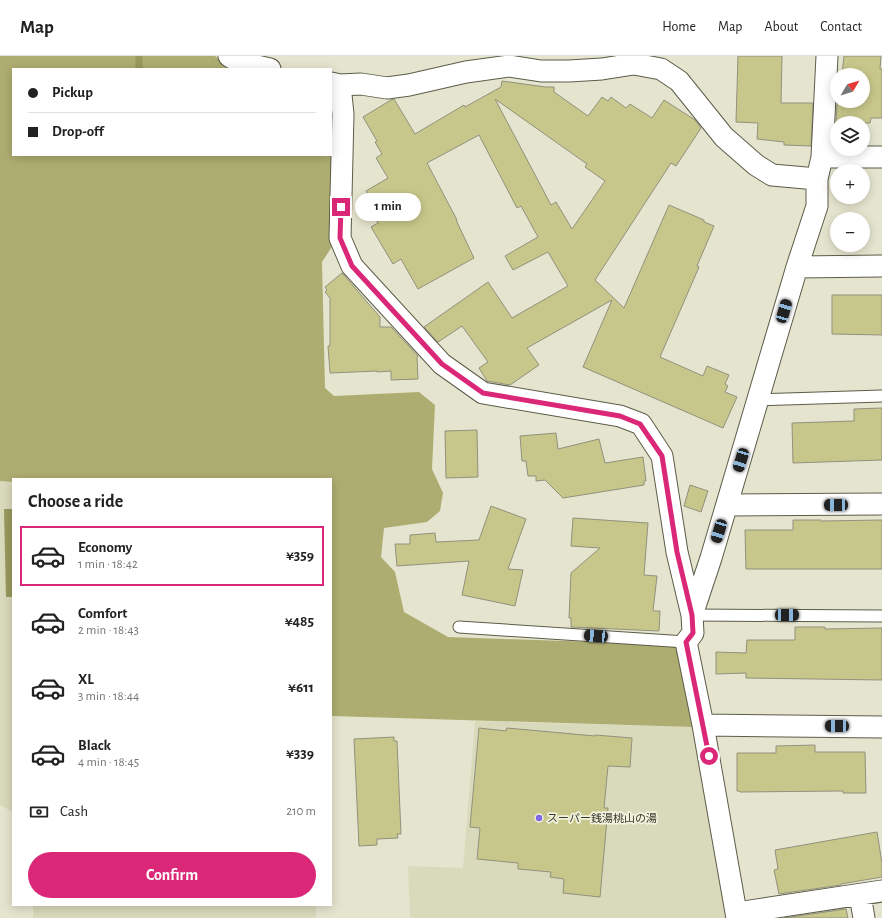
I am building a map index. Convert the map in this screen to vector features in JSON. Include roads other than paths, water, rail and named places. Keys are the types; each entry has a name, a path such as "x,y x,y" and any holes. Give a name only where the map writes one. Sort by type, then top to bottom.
{"street":[{"path":"229,56 239,62 266,68"},
{"path":"692,615 727,505 797,267 817,206 817,179 822,157 827,56"},
{"path":"817,179 772,175 756,165 724,137 679,81 662,69 634,64 602,69 569,71 541,71 509,66 466,72 408,85 387,88 361,84 335,84 343,114 340,238 352,266 442,364 483,393 620,416 640,424 662,456 677,552 692,615 693,633 686,642 703,725 737,915 882,891"},
{"path":"822,157 882,157"},
{"path":"797,267 882,266"},
{"path":"727,505 882,504"},
{"path":"703,725 882,727"},
{"path":"860,895 864,918"}],"lane":[{"path":"758,400 882,396"},
{"path":"692,615 882,616"},
{"path":"460,627 686,642"}],"waterway":[{"path":"139,56 139,68"}],"place":[{"name":"スーパー銭湯桃山の湯","path":"539,818"}]}
